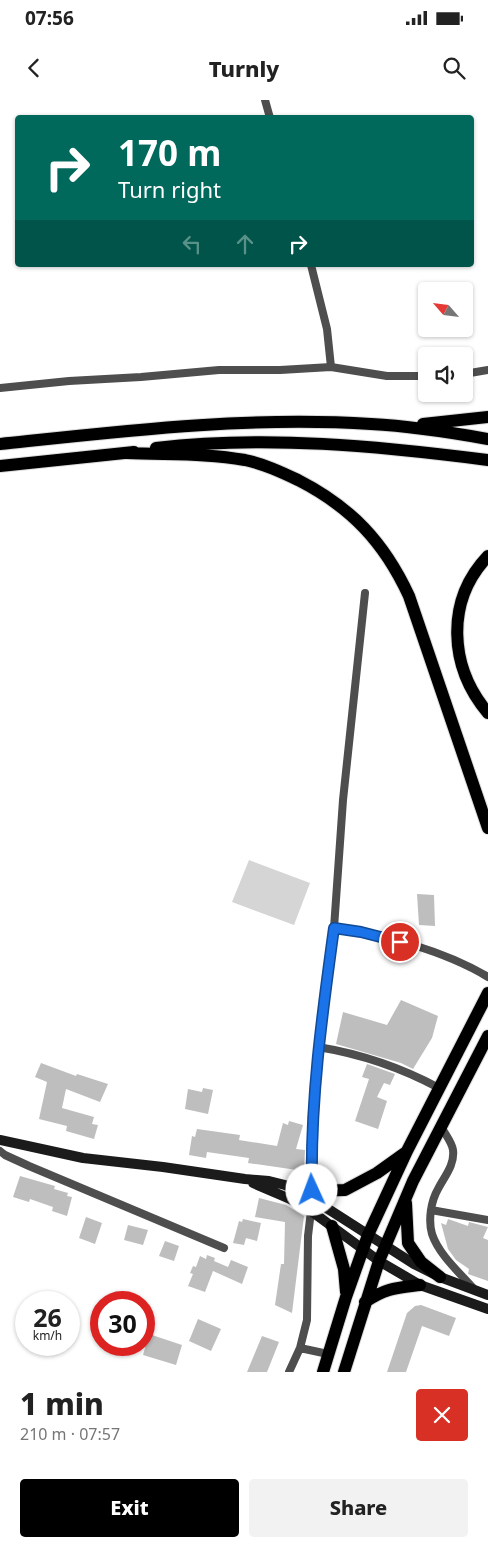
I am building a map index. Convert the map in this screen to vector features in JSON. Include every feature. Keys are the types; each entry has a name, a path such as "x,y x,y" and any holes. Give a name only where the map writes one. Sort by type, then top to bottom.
{"highway":[{"path":"400,426 488,417"},
{"path":"0,444 138,430 224,424 321,422 400,426 488,439"},
{"path":"0,466 127,454 201,444 267,442 398,450 488,460"},
{"path":"127,454 228,458 264,465 319,491 344,508 366,529 390,560 411,602 488,828"},
{"path":"488,556 474,572 463,597 459,610 457,638 466,678 488,713"},
{"path":"323,1372 346,1296 368,1235 407,1151 488,993"},
{"path":"344,1372 378,1261 440,1126 488,1036"},
{"path":"306,1191 338,1191 351,1188 377,1173 407,1151"},
{"path":"406,1198 408,1243 421,1262 440,1278"},
{"path":"332,1226 344,1270 346,1296"},
{"path":"365,1302 391,1288 420,1285"}],"main road":[{"path":"0,1140 83,1158 163,1166 245,1179 269,1180 285,1184 306,1191 368,1235 414,1264 440,1278 488,1295"},
{"path":"245,1179 290,1199 311,1211 378,1261 420,1285 488,1309"}],"street":[{"path":"265,100 269,115"},
{"path":"312,267 327,329 331,367"},
{"path":"0,388 219,370 280,370 331,367 376,375 418,376"},
{"path":"473,372 488,370"},
{"path":"306,1191 311,1150 318,1047 334,928 343,800 365,593"},
{"path":"334,928 385,937 458,960 488,977"},
{"path":"318,1047 368,1058 408,1072 439,1088"},
{"path":"440,1126 453,1149 453,1158 450,1169 436,1191 431,1210 432,1232 436,1242 477,1292"},
{"path":"0,1151 29,1166 224,1248"},
{"path":"431,1210 488,1220"},
{"path":"289,1372 300,1348 308,1311 308,1236 311,1211"},
{"path":"300,1348 328,1354"}],"shaded area":[{"path":"249,860 310,883 294,925 232,902"}],"building":[{"path":"417,894 434,895 435,926 419,925"},
{"path":"401,1000 438,1016 432,1038 413,1069 401,1063 336,1044 343,1012 387,1025"},
{"path":"41,1063 76,1076 77,1074 108,1084 100,1102 66,1089 62,1108 94,1117 92,1124 98,1125 94,1139 66,1131 67,1126 39,1119 47,1082 35,1077"},
{"path":"367,1064 395,1074 390,1085 384,1083 377,1097 387,1101 378,1129 355,1121 369,1079 362,1077"},
{"path":"203,1088 213,1090 208,1114 185,1109 188,1089 202,1092"},
{"path":"289,1121 303,1125 296,1149 305,1150 304,1171 248,1163 249,1158 207,1152 206,1158 189,1155 192,1136 195,1137 197,1129 240,1135 239,1140 277,1146 283,1123 288,1125"},
{"path":"20,1176 55,1186 54,1189 68,1193 67,1196 72,1197 67,1216 52,1211 53,1207 30,1199 29,1202 13,1197"},
{"path":"259,1198 286,1205 304,1216 292,1313 275,1305 281,1264 284,1264 285,1222 255,1217"},
{"path":"86,1217 102,1223 95,1244 79,1238"},
{"path":"243,1219 261,1223 257,1241 246,1238 244,1245 233,1243 239,1221 242,1222"},
{"path":"448,1219 468,1226 469,1222 488,1227 483,1238 488,1240 488,1281 468,1274 469,1269 456,1260 448,1249 441,1223 446,1225"},
{"path":"128,1225 148,1230 143,1245 124,1240"},
{"path":"165,1241 179,1246 174,1261 159,1256"},
{"path":"207,1255 215,1258 214,1261 228,1267 231,1260 248,1267 242,1284 213,1271 205,1292 188,1286 193,1274 190,1273 193,1266 196,1267 200,1256 206,1259"},
{"path":"421,1305 456,1318 449,1336 422,1326 406,1372 387,1372 407,1313 415,1306"},
{"path":"198,1319 221,1329 211,1351 189,1341"},
{"path":"155,1336 182,1345 176,1365 146,1356 155,1356"},
{"path":"262,1336 279,1342 267,1372 247,1372"}],"route":[{"path":"312,1190 311,1150 318,1047 334,928 385,937 400,942"}]}
